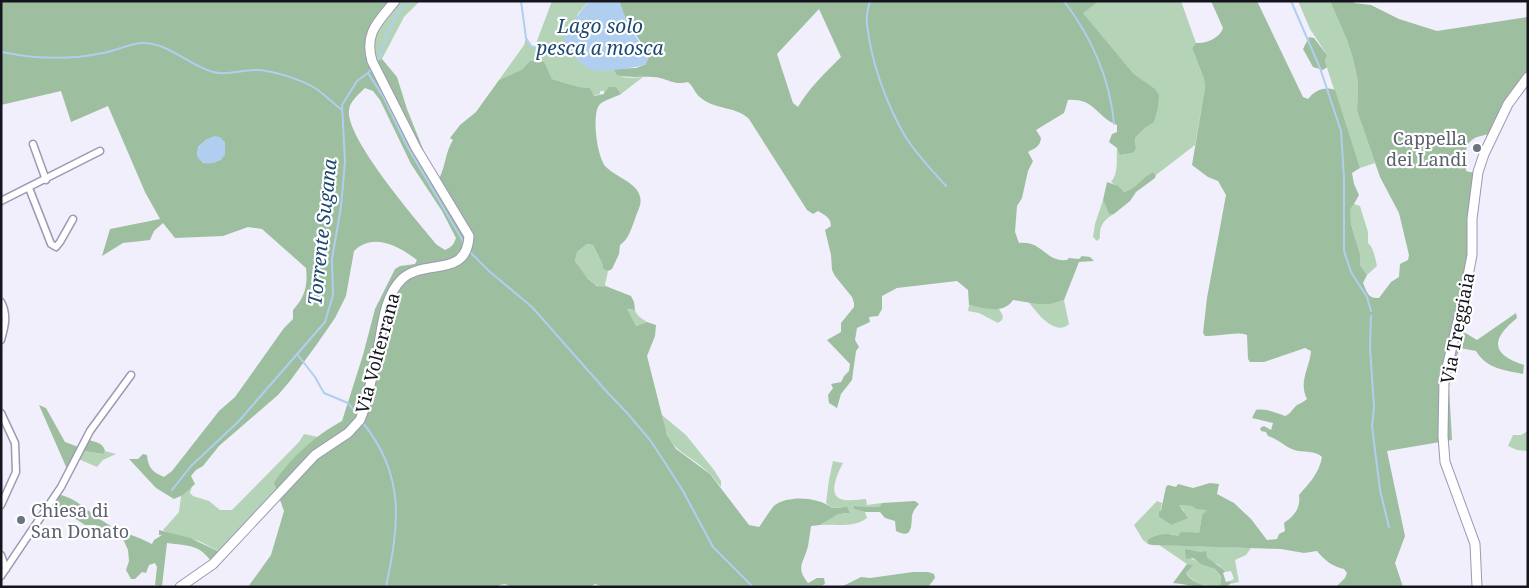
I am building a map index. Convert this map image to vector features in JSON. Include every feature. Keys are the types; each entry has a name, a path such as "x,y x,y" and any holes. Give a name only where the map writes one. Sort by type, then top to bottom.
{"main road":[{"name":"Via Volterrana","path":"180,587 213,564 315,455 348,433 360,420 367,399 390,296 397,284 404,277 415,271 456,262 465,256 469,236 416,148 372,61 369,50 369,38 395,1"},
{"name":"Via Treggiaia","path":"1478,587 1475,544 1445,462 1443,436 1444,380 1472,255 1472,220 1478,172 1484,154 1508,104 1528,77"}],"street":[{"path":"33,144 46,180"},
{"path":"1,201 46,180 100,151"},
{"path":"29,188 50,244 56,246 60,242 73,219"},
{"path":"1,302 5,309 6,319 1,340"},
{"path":"1,576 61,487 90,431 131,375"},
{"path":"1,413 15,443 16,472 1,505"},
{"path":"1,555 6,569"}],"green space":[{"path":"1,1 395,1 369,38 372,61 382,59 397,77 407,109 429,164 439,179 453,140 450,138 460,125 476,112 499,80 522,70 530,61 544,62 552,79 579,87 590,88 594,96 604,94 609,87 616,87 621,94 600,104 597,109 596,136 600,155 606,167 634,187 640,198 640,205 626,240 620,245 619,254 612,269 608,271 603,269 593,245 587,244 577,252 575,261 588,279 597,286 608,287 631,296 635,310 627,309 636,326 647,322 656,325 655,336 647,356 667,435 676,449 710,474 749,525 759,527 775,505 788,500 804,499 820,501 832,508 847,507 850,513 838,514 820,525 811,526 808,546 801,569 808,583 817,578 824,578 825,584 819,587 605,587 595,584 590,587 511,587 504,584 496,587 248,587 271,555 284,511 274,483 304,448 342,421 375,309 395,269 400,266 415,264 417,260 402,250 386,243 369,242 361,245 354,251 346,296 335,318 317,344 278,395 219,446 203,466 191,476 195,484 183,495 174,499 156,488 129,459 138,459 143,454 147,455 151,469 156,473 164,477 172,471 219,411 235,397 284,328 293,319 293,310 305,290 306,268 262,229 248,227 223,236 175,238 163,223 154,231 150,240 123,243 102,256 110,229 160,219 145,192 108,106 71,122 61,91 1,105","holes":["365,88 373,91 380,100 411,164 442,211 456,238 447,249 445,250 437,245 384,179 358,140 351,123 349,110 353,101","207,139 221,160 203,163 198,147"]},
{"path":"395,1 420,1 404,17 382,59 372,61 369,38"},
{"path":"552,1 589,1 577,15 606,70 613,69 616,73 626,78 643,77 621,94 617,89 604,94 604,91 600,91 600,94 593,96 590,88 579,87 552,79 544,63 499,80 524,45 526,38 528,43 534,48"},
{"path":"619,1 1099,1 1083,13 1134,74 1154,88 1159,95 1158,107 1154,122 1135,138 1136,149 1133,153 1120,155 1117,148 1109,142 1112,134 1117,132 1117,125 1110,122 1090,105 1077,100 1068,100 1064,113 1036,130 1041,138 1040,143 1028,152 1033,161 1028,171 1022,198 1017,206 1015,232 1019,243 1034,245 1053,258 1067,260 1069,258 1079,259 1082,256 1090,257 1094,261 1079,262 1064,300 1050,304 1038,304 1013,300 1004,308 987,309 969,305 968,290 957,281 897,288 882,296 882,309 878,316 869,317 870,322 857,328 855,340 859,347 856,351 852,380 841,394 837,408 829,403 828,395 833,388 831,384 841,382 849,371 850,364 827,340 841,332 841,323 854,307 854,303 852,297 832,270 831,255 825,230 831,226 829,219 818,211 813,214 807,210 749,119 744,115 707,102 699,96 688,82 677,83 655,77 617,75 613,69 636,68 646,64 646,49 627,23","holes":["819,9 841,57 812,87 798,107 793,103 777,54"]},
{"path":"1099,1 1181,1 1196,43 1192,48 1204,79 1205,87 1195,145 1156,175 1153,172 1124,192 1111,182 1116,170 1117,148 1121,155 1133,153 1136,149 1135,138 1146,127 1154,88 1134,74 1082,12"},
{"path":"1211,1 1257,1 1303,97 1308,99 1317,91 1324,89 1335,90 1360,168 1352,173 1359,195 1350,209 1351,224 1360,254 1360,265 1367,275 1363,283 1368,294 1375,298 1379,298 1391,282 1399,277 1400,264 1408,260 1409,255 1399,213 1380,177 1357,111 1358,82 1353,59 1330,1 1353,1 1354,3 1371,5 1399,19 1437,31 1528,17 1528,77 1494,134 1473,139 1467,148 1466,171 1478,174 1472,255 1457,328 1477,340 1516,313 1517,318 1502,333 1498,345 1500,351 1505,356 1524,365 1523,374 1496,368 1485,362 1476,351 1460,348 1451,371 1449,387 1452,440 1387,451 1405,536 1395,563 1403,587 1336,587 1345,578 1347,573 1344,569 1329,563 1317,551 1304,553 1281,549 1148,544 1148,540 1158,535 1178,536 1181,532 1199,533 1202,515 1207,510 1179,505 1188,518 1171,525 1159,517 1166,487 1168,485 1176,487 1178,484 1193,488 1210,483 1219,484 1217,494 1234,503 1251,519 1267,540 1277,539 1279,534 1285,531 1284,523 1296,511 1299,504 1299,495 1316,473 1322,457 1314,453 1294,450 1268,436 1260,428 1264,426 1271,430 1273,423 1252,418 1256,410 1271,411 1285,416 1307,399 1304,381 1311,351 1305,348 1264,362 1250,362 1248,359 1247,335 1205,336 1203,333 1207,298 1226,195 1218,181 1208,177 1192,165 1205,87 1204,79 1192,48 1196,43 1208,41 1216,37 1223,28"},
{"path":"1298,1 1330,1 1353,59 1358,82 1357,111 1375,163 1360,168 1327,68 1325,61 1327,55 1310,29"},
{"path":"1309,37 1314,38 1327,55 1325,61 1327,67 1323,70 1313,67 1303,49"},
{"path":"1153,172 1156,175 1155,178 1136,192 1130,201 1114,214 1109,214 1103,200 1107,182 1118,186 1124,192"},
{"path":"1103,200 1109,214 1114,214 1102,224 1100,238 1097,241 1093,237"},
{"path":"1354,204 1360,206 1368,232 1368,243 1373,250 1377,266 1367,275 1360,265 1360,254 1351,224 1349,209"},
{"path":"587,244 593,245 603,269 608,271 605,285 608,287 602,287 593,283 575,261 577,252"},
{"path":"1064,300 1069,324 1064,327 1058,327 1046,322 1028,301 1042,303"},
{"path":"969,305 999,309 1003,316 1002,320 998,323 979,313 968,311"},
{"path":"626,309 635,310 647,322 636,326"},
{"path":"39,405 46,408 65,442 81,448 86,439 100,444 105,451 103,454 84,451 78,453 66,477 67,469"},
{"path":"662,415 686,435 714,470 721,481 721,487 711,475 674,445 665,428"},
{"path":"1528,431 1527,451 1517,450 1508,446 1513,435 1521,435"},
{"path":"304,434 318,437 300,452 278,495 224,554 199,541 170,534 163,530 179,512 181,496 192,486 190,493 193,496 209,501 220,510 232,510 299,442"},
{"path":"84,451 102,454 105,451 116,454 103,460 97,467 76,458 78,453"},
{"path":"833,461 843,463 838,473 834,490 839,498 848,500 866,499 867,505 882,503 879,507 853,506 854,509 865,512 867,518 862,521 845,525 820,525 838,513 847,514 842,507 832,508 826,503"},
{"path":"56,494 77,502 111,526 152,544 154,540 162,535 159,535 159,530 190,538 224,554 213,564 199,549 167,543 162,586 155,585 157,567 155,563 149,565 146,573 142,572 135,579 131,579 126,570 129,561 128,550 124,541 119,537 110,535 96,525 85,525 59,508"},
{"path":"915,501 919,504 912,514 911,527 906,534 896,531 895,521 885,518 880,512 865,512 854,509 853,506 879,507 882,503"},
{"path":"1157,501 1162,503 1159,517 1171,525 1175,523 1184,511 1179,505 1208,510 1202,515 1199,533 1178,536 1172,534 1148,540 1148,544 1143,540 1134,525"},
{"path":"1159,545 1251,548 1246,555 1235,560 1239,582 1230,584 1230,581 1234,579 1231,571 1225,572 1202,552 1190,550 1190,558 1215,569 1221,578 1220,587 1206,585 1193,580 1186,573 1192,565 1187,564"},
{"path":"1185,549 1206,551 1207,557 1225,572 1223,573 1226,582 1230,581 1230,584 1226,587 1220,587 1221,577 1215,569 1201,564 1193,558 1186,559"},
{"path":"1187,564 1193,565 1186,573 1188,576 1207,587 1173,583"},
{"path":"913,572 928,572 934,574 935,578 928,587 841,587 861,577 870,578"}],"water":[{"name":"Lago solo pesca a mosca","path":"589,1 619,1 627,23 649,57 646,64 620,69 595,70 584,65 574,56 567,45 564,33"},
{"path":"214,136 220,137 225,142 225,155 218,161 204,163 197,154 198,148 203,142"}],"waterway":[{"name":"Torrente Sugana","path":"376,62 380,57 394,19 410,1"},
{"path":"521,1 526,38 531,46 538,49 550,46"},
{"path":"870,1 867,18 869,38 886,96 909,143 946,186"},
{"path":"1064,1 1083,29 1098,59 1112,107 1114,124"},
{"path":"1291,1 1320,68 1341,131 1344,178 1344,251 1351,272 1367,297 1371,311"},
{"path":"2,52 27,56 65,58 113,51 138,43 152,44 170,50 195,65 213,72 261,70 277,73 315,88 342,110"},
{"name":"Torrente Sugana","path":"172,490 191,466 238,422 325,322 333,295 332,259 341,207 345,162 342,105 357,81 372,68"},
{"path":"368,73 384,98 407,146 464,243"},
{"path":"469,251 489,271 532,307 650,440 683,491 713,547 753,587"},
{"path":"1371,316 1370,347 1374,407 1372,426 1380,490 1389,527"},
{"path":"297,354 315,377 324,393 348,403 356,413"},
{"path":"363,423 387,462 396,502 394,543 386,587"}],"place":[{"name":"Cappella dei Landi","path":"1477,148"},
{"name":"Chiesa di San Donato","path":"21,520"}]}
